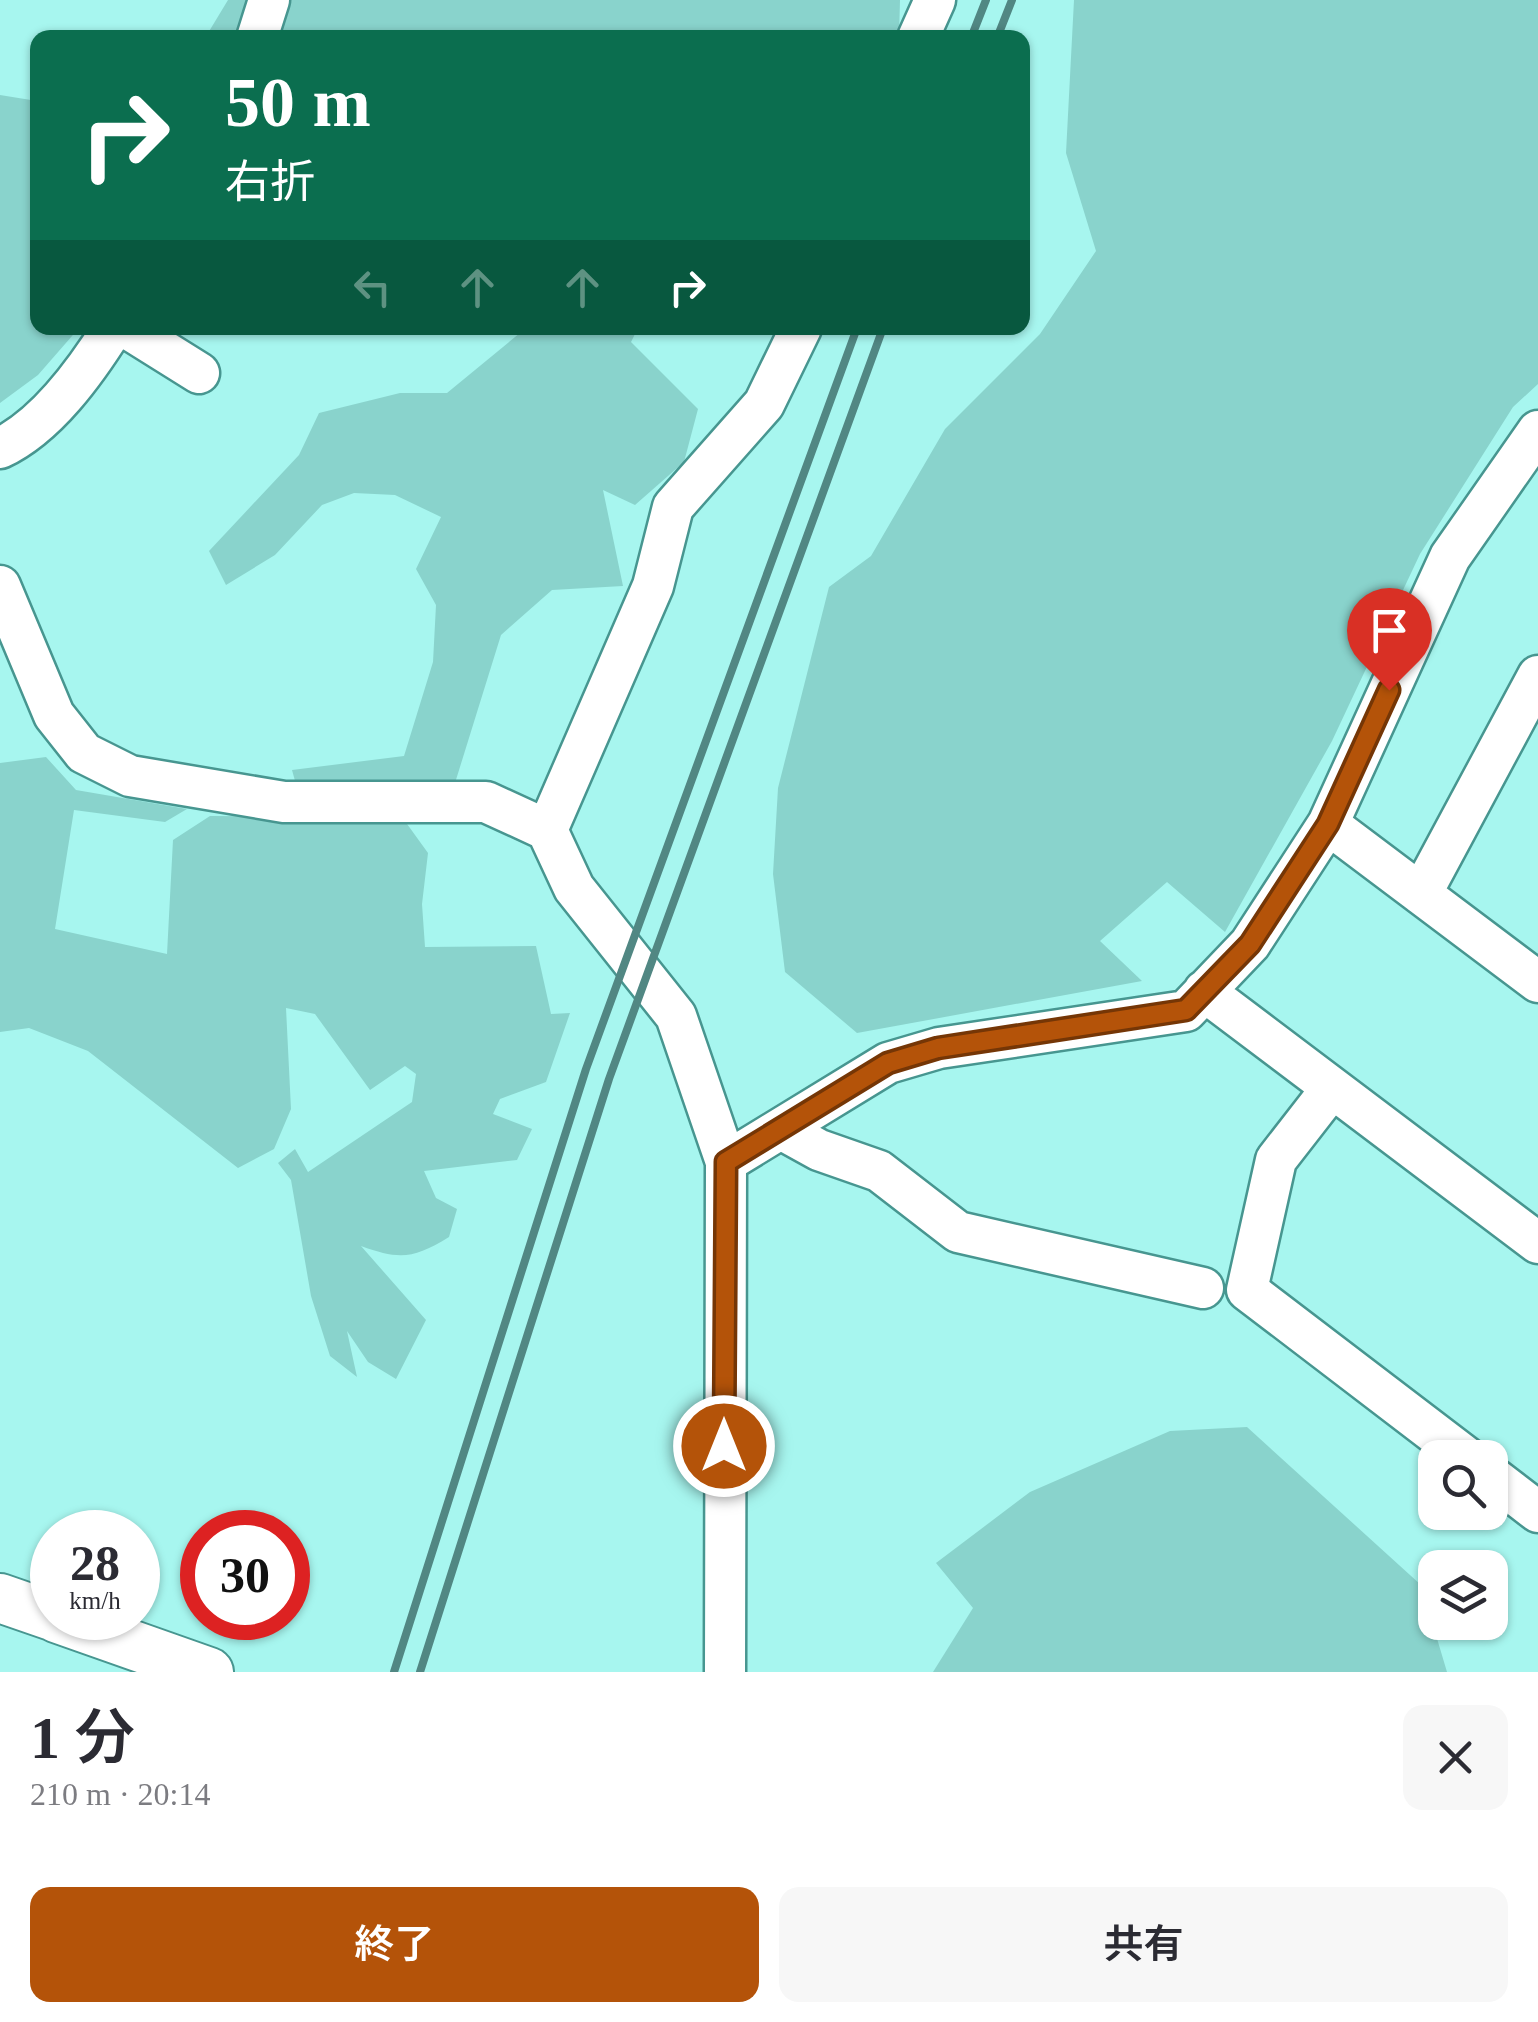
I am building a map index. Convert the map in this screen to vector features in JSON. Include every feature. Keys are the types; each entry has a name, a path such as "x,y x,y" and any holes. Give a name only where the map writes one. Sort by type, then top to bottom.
{"street":[{"path":"260,30 269,0"},
{"path":"922,30 935,0"},
{"path":"0,448 24,437 109,335"},
{"path":"138,335 199,372"},
{"path":"547,830 653,586 673,507 764,404 798,335"},
{"path":"726,1162 888,1063 938,1048 1186,1010 1250,944 1328,824 1450,557 1536,437"},
{"path":"0,586 54,715 84,754 130,776 284,802 486,802 547,830 574,888 676,1016 726,1162 725,1672"},
{"path":"1421,894 1533,697"},
{"path":"1328,824 1538,982"},
{"path":"1204,991 1538,1243"},
{"path":"1332,1088 1276,1160 1247,1290 1443,1440"},
{"path":"781,1129 819,1150 879,1171 958,1232 1203,1288"},
{"path":"1508,1489 1538,1512"},
{"path":"0,1598 30,1609"},
{"path":"119,1640 209,1672"}],"shaded area":[{"path":"228,0 254,0 242,30 210,30"},
{"path":"285,0 900,0 899,30 276,30"},
{"path":"1074,0 1538,0 1538,384 1513,407 1420,554 1332,741 1225,932 1167,882 1100,941 1142,981 857,1033 785,972 773,874 778,788 829,587 871,556 945,429 1040,334 1096,251 1066,153"},
{"path":"0,95 30,100 30,335 73,335 38,375 0,403"},
{"path":"517,335 634,335 631,342 698,409 684,462 635,505 603,490 623,586 552,590 501,635 455,783 297,788 292,770 404,756 433,662 436,605 416,569 441,517 395,495 354,493 322,505 275,555 226,585 209,551 299,455 319,413 400,393 447,393"},
{"path":"46,757 76,790 187,809 165,822 74,810 55,929 167,954 173,840 210,816 402,817 428,853 422,904 425,947 536,946 551,1014 570,1013 546,1082 500,1099 493,1114 532,1129 517,1160 424,1171 436,1198 457,1209 449,1237 426,1250 406,1255 361,1246 426,1320 396,1379 368,1362 347,1331 357,1377 330,1356 311,1296 291,1180 278,1163 295,1149 308,1172 412,1102 416,1074 405,1066 370,1090 315,1014 286,1008 291,1109 274,1149 238,1168 88,1051 29,1028 0,1032 0,763"},
{"path":"1247,1427 1418,1582 1418,1640 1437,1640 1447,1672 933,1672 973,1608 936,1563 1030,1492 1170,1431"}],"railway":[{"path":"974,30 986,0"},
{"path":"1000,30 1012,0"},
{"path":"394,1672 586,1069 854,335"},
{"path":"420,1672 609,1079 880,335"}],"route":[{"path":"724,1446 726,1162 888,1063 938,1048 1186,1010 1250,944 1328,824 1389,690"}]}
